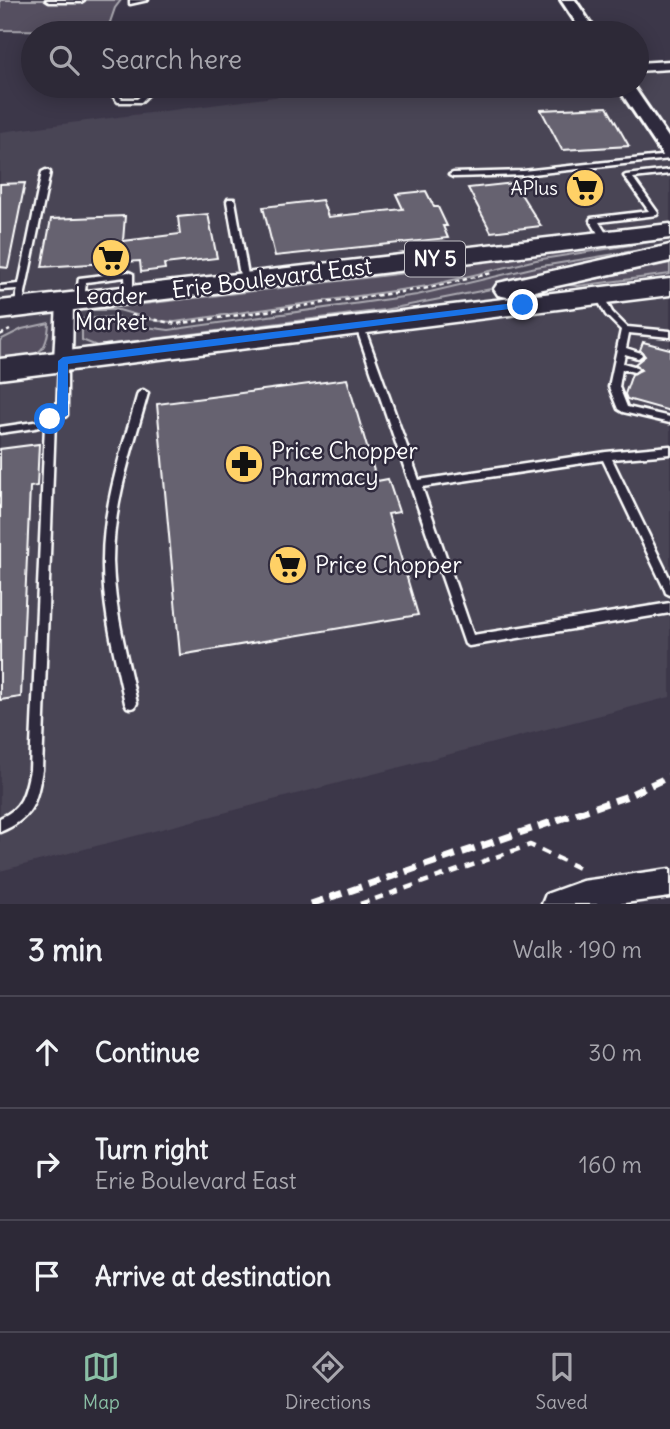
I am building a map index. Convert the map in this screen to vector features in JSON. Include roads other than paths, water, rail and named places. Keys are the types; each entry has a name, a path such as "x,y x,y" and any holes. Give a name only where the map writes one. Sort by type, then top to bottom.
{"main road":[{"name":"Erie Boulevard East","path":"10,298 128,304 245,281 670,231"},
{"path":"359,324 670,253"},
{"path":"0,369 670,287"}],"street":[{"path":"568,0 582,21"},
{"path":"649,66 670,65"},
{"path":"633,98 670,155"},
{"path":"63,361 72,301"},
{"path":"556,904 582,895 670,883"}],"lane":[{"path":"49,0 81,0"},
{"path":"118,98 120,101 139,101 142,98"},
{"path":"453,175 523,173 670,155"},
{"path":"10,298 46,172"},
{"path":"605,238 594,220 653,213 628,176 670,172"},
{"path":"231,201 245,281"},
{"path":"600,296 609,313 625,330 670,334"},
{"path":"359,324 469,641 670,608"},
{"path":"625,330 614,387 623,409 670,420"},
{"path":"621,350 638,355"},
{"path":"0,430 35,425 62,415 63,361"},
{"path":"619,365 634,369"},
{"path":"131,703 111,604 109,541 118,487 143,393"},
{"path":"0,825 15,820 24,811 36,770 50,419"},
{"path":"416,484 606,456 670,450"},
{"path":"606,456 670,590"}],"railway":[{"path":"311,904 625,797 670,776"}],"place":[{"name":"APlus","path":"585,188"},
{"name":"Leader Market","path":"111,258"},
{"name":"Price Chopper Pharmacy","path":"244,464"},
{"name":"Price Chopper","path":"288,565"}]}
